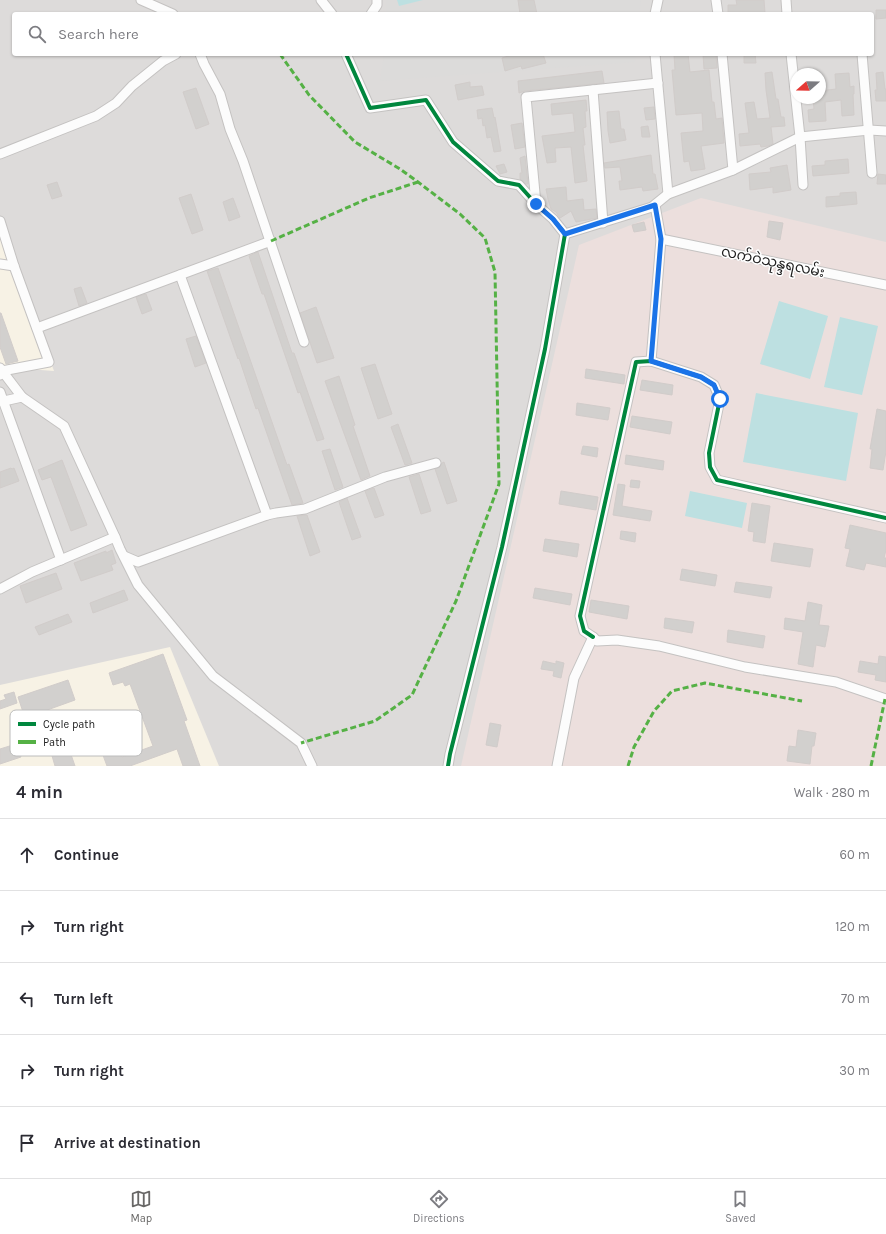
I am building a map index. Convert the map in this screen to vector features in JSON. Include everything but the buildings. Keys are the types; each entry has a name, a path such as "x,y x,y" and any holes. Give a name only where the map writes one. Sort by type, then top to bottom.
{"street":[{"path":"141,0 168,12"},
{"path":"321,0 330,12"},
{"path":"372,12 377,5 377,0"},
{"path":"655,12 658,0"},
{"path":"716,0 718,12"},
{"path":"786,0 787,12"},
{"path":"0,154 96,116 116,103 139,81 163,61 172,56"},
{"path":"201,56 220,94 230,129 243,161 304,342"},
{"path":"347,56 370,108 426,100 453,142 498,181 519,185 536,204 553,219 565,234 545,349 502,547 448,766"},
{"path":"655,56 668,194"},
{"path":"722,56 733,170"},
{"path":"791,56 800,137 803,185"},
{"path":"862,56 872,173"},
{"path":"536,204 526,97 658,82"},
{"path":"593,90 603,223"},
{"path":"565,234 655,205 668,194 733,170 800,137 868,130 886,131"},
{"path":"651,361 661,239 655,205"},
{"path":"0,221 14,266 49,362 1,371 22,397 64,426 138,585 212,676 301,743 312,766"},
{"name":"လက်ဝဲသုန္ဒရလမ်း","path":"661,239 886,285"},
{"path":"37,328 270,241"},
{"path":"0,264 14,266"},
{"path":"180,275 267,515"},
{"path":"886,518 717,480 710,467 709,453 720,399 714,385 701,377 651,361 636,362 580,616 584,631 594,637 597,641 617,640 659,646 745,667 836,682 886,699"},
{"path":"0,392 61,560"},
{"path":"2,401 22,397"},
{"path":"124,556 138,562 267,515 305,509 385,477 436,463"},
{"path":"0,589 32,572 115,537"},
{"path":"557,766 574,678 594,637"}],"shaded area":[{"path":"0,0 886,0 886,766 0,766"},
{"path":"386,0 641,0 639,12 386,12"},
{"path":"384,56 636,56 635,62 380,81"},
{"path":"701,198 886,242 886,766 461,766 579,245"},
{"path":"0,220 54,371 0,367"},
{"path":"170,647 219,766 0,766 0,685"}],"water":[{"path":"397,0 423,0 399,6"},
{"path":"779,301 828,316 810,379 760,364"},
{"path":"840,317 878,326 862,395 824,387"},
{"path":"756,393 858,413 846,481 743,462"},
{"path":"690,491 747,503 742,528 685,516"}],"marked path":[{"path":"281,56 309,95 355,142 400,169 418,182 460,214 485,238 495,272 499,484 456,601 412,695 375,721 301,743"},
{"path":"271,241 369,198 418,182"},
{"path":"628,766 634,747 654,711 672,691 705,683 802,701"},
{"path":"871,766 885,699"}],"cycle path":[{"path":"347,56 370,108 426,100 453,142 498,181 519,185 536,204 553,219 565,234 545,349 502,547 448,766"},
{"path":"593,637 584,631 580,616 636,362 651,361 701,377 714,385 720,399 709,453 710,467 717,480 886,518"}],"route":[{"path":"536,204 553,219 565,234 655,205 661,239 651,361 701,377 714,385 720,399"}]}
